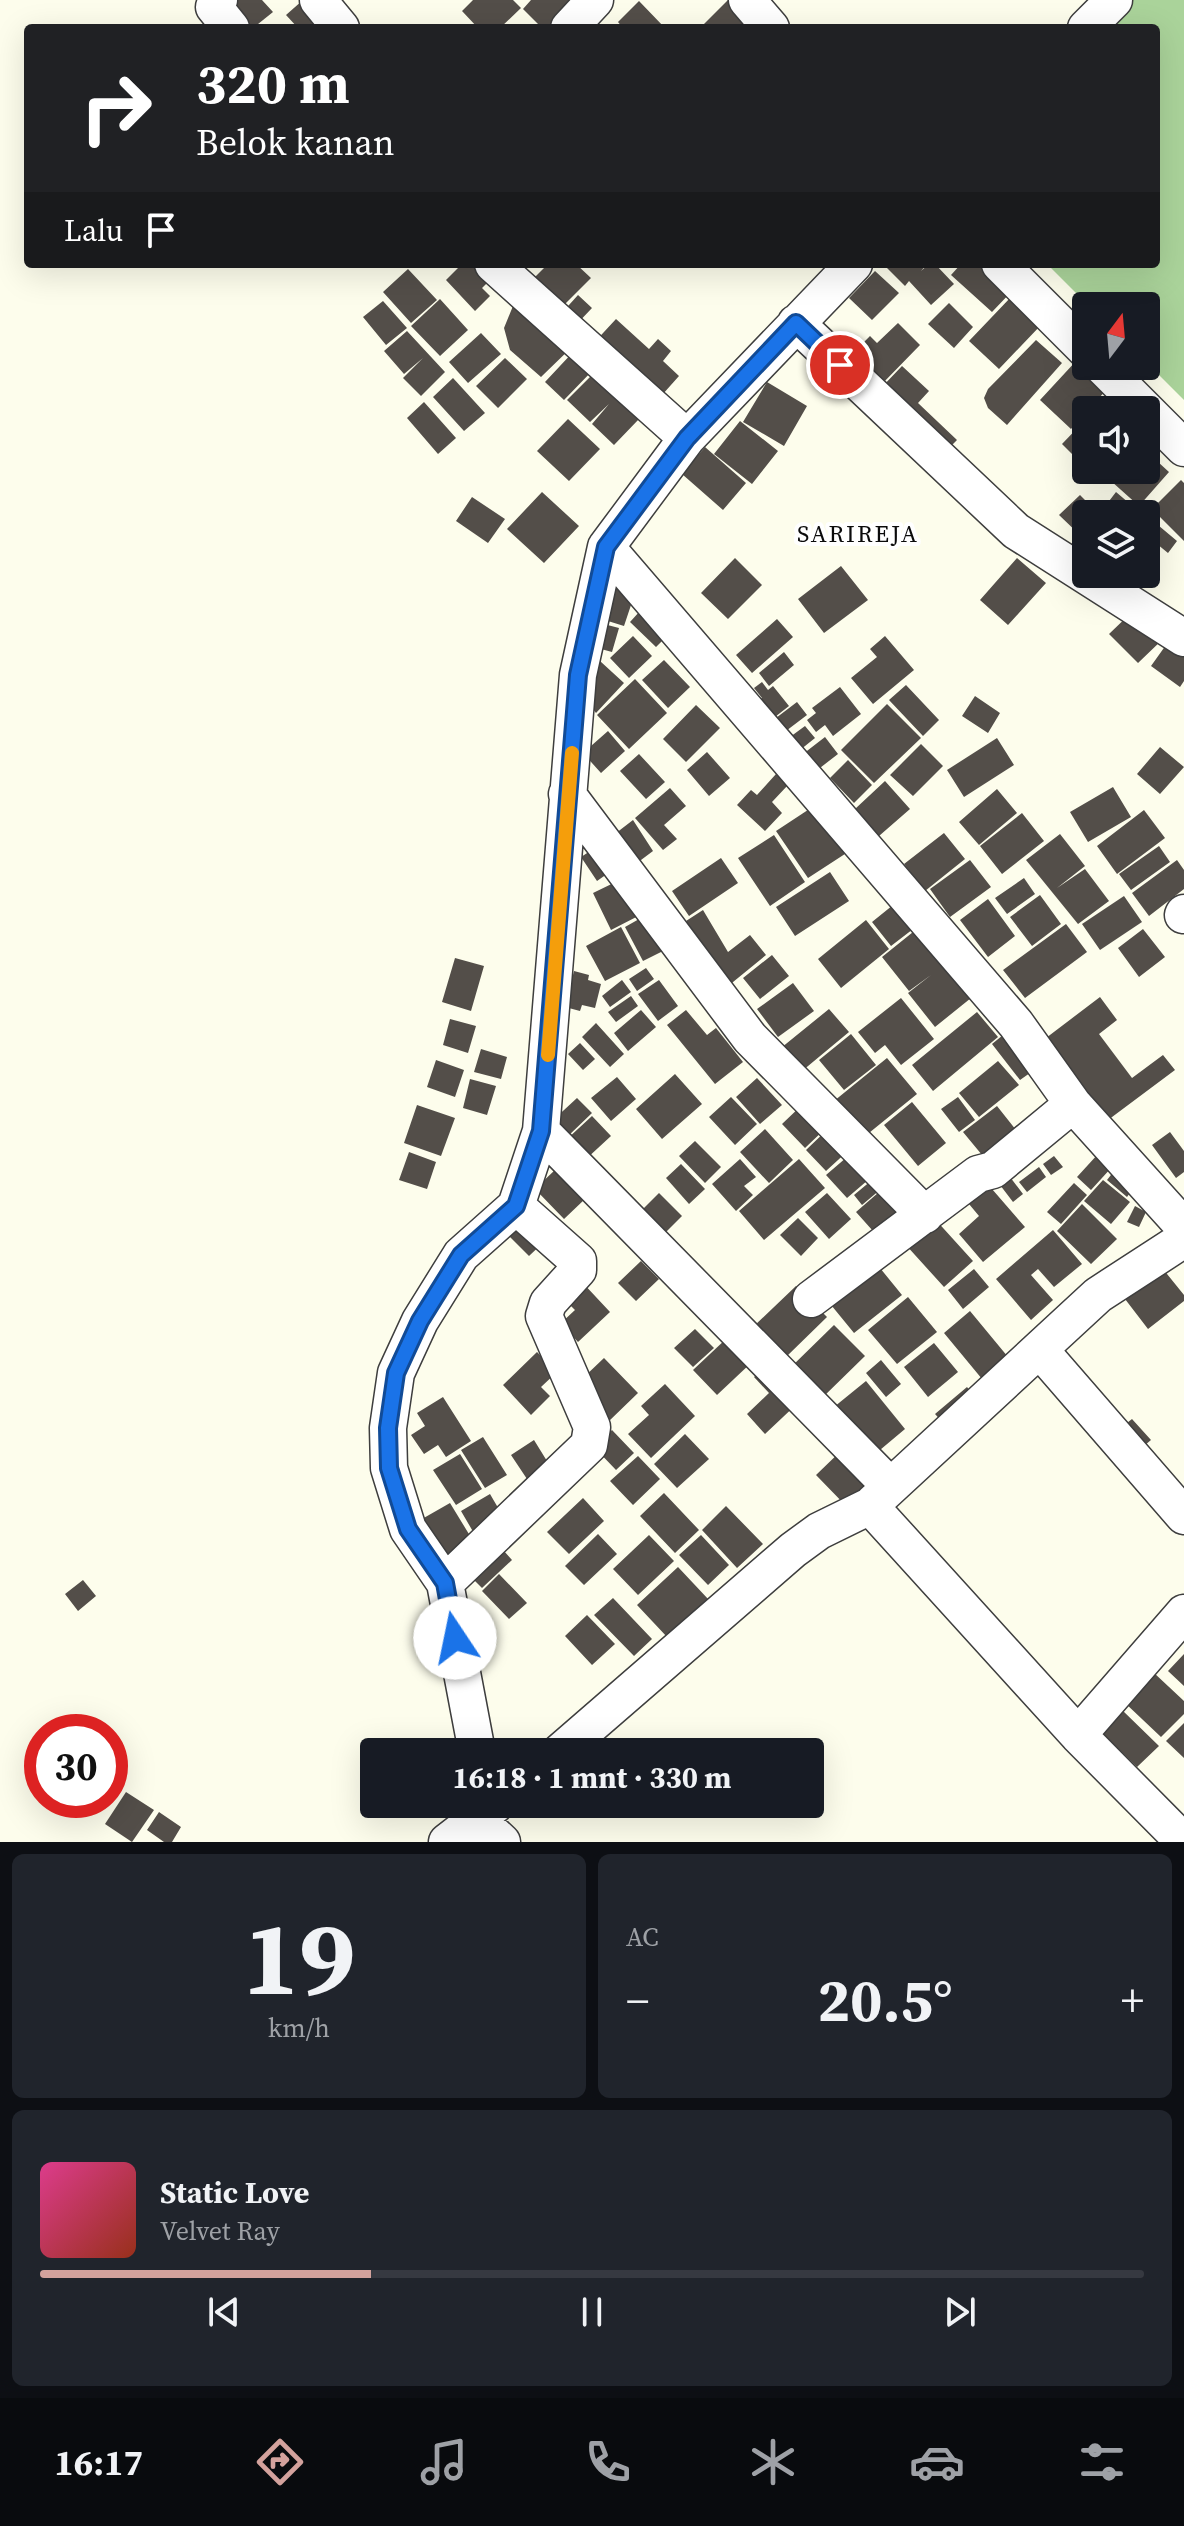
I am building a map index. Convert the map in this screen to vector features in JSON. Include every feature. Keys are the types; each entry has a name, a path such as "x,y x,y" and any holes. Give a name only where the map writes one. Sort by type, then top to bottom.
{"street":[{"path":"219,0 214,7 227,24"},
{"path":"318,0 338,24"},
{"path":"573,24 595,0"},
{"path":"747,0 768,24"},
{"path":"1090,24 1114,0"},
{"path":"497,268 687,438"},
{"path":"477,1738 445,1583 408,1529 389,1468 388,1428 396,1373 420,1321 461,1255 516,1206 541,1131 560,933 567,794 578,675 606,547 687,438 850,268"},
{"path":"1004,268 1072,336"},
{"path":"796,323 1016,531 1184,638"},
{"path":"1118,380 1180,436"},
{"path":"576,1738 793,1550 819,1531 880,1496 1098,1295 1182,1239 1073,1104 1005,1012 606,547"},
{"path":"567,794 750,1038 925,1215"},
{"path":"811,1299 978,1174 993,1170 1073,1104"},
{"path":"541,1131 880,1496 1078,1735 1184,1842"},
{"path":"445,1583 589,1445 592,1427 544,1316 548,1303 578,1270 578,1261 516,1206"},
{"path":"1040,1350 1184,1516"},
{"path":"1078,1735 1184,1613"},
{"path":"447,1842 487,1818"}],"green space":[{"path":"1121,0 1184,0 1184,400 1160,376 1160,292 1075,292 1051,268 1160,268 1160,24 1098,24"}],"building":[{"path":"228,0 262,0 273,12 258,24 235,24"},
{"path":"303,0 325,24 294,24 286,15"},
{"path":"473,0 513,0 521,8 504,24 474,24 462,11"},
{"path":"531,0 586,0 562,24 538,24 523,9"},
{"path":"728,0 733,0 757,24 704,24"},
{"path":"639,1 661,24 620,24 618,22"},
{"path":"458,268 486,268 494,276 482,288 490,296 475,311 446,280"},
{"path":"544,268 580,268 591,278 555,314 526,286"},
{"path":"887,268 924,268 921,271 939,268 954,284 931,305 909,281 905,286"},
{"path":"957,268 989,268 1013,290 992,312 951,275"},
{"path":"408,269 437,300 411,323 383,292"},
{"path":"875,271 899,293 872,320 849,298"},
{"path":"578,295 592,308 573,328 560,315"},
{"path":"1011,297 1041,325 999,369 969,341"},
{"path":"440,299 468,330 440,356 411,326"},
{"path":"383,301 407,328 386,345 363,317"},
{"path":"949,303 973,327 954,348 928,324"},
{"path":"513,306 548,334 575,344 541,377 510,350 504,328"},
{"path":"616,319 649,349 658,339 671,351 663,361 679,376 654,404 591,346"},
{"path":"898,323 920,345 881,385 858,362 866,355 858,348 870,336 877,343"},
{"path":"407,331 445,372 421,396 403,378 423,358 404,374 384,351"},
{"path":"481,333 501,354 468,383 449,362"},
{"path":"1036,340 1062,363 1007,425 988,408 984,398 988,389"},
{"path":"574,351 594,369 564,400 545,382"},
{"path":"505,358 527,379 498,408 476,386"},
{"path":"1072,365 1072,380 1099,380 1108,388 1101,396 1072,396 1071,429 1040,400"},
{"path":"902,366 929,391 918,403 957,440 945,452 880,389"},
{"path":"594,373 639,419 614,445 592,424 609,404 590,422 567,400"},
{"path":"453,378 485,413 464,431 433,397"},
{"path":"767,382 807,406 784,446 743,422"},
{"path":"424,402 456,438 438,454 407,418"},
{"path":"568,419 600,449 569,481 537,451"},
{"path":"740,421 778,451 752,484 714,454"},
{"path":"1072,434 1072,454 1062,444"},
{"path":"705,447 746,483 723,510 682,474"},
{"path":"1160,464 1169,472 1160,482"},
{"path":"1181,480 1184,483 1184,541 1160,517 1160,501"},
{"path":"1114,484 1158,484 1144,500 1132,500"},
{"path":"542,492 579,526 544,563 507,529"},
{"path":"1116,492 1125,500 1110,500"},
{"path":"472,497 505,519 488,543 456,521"},
{"path":"1072,503 1072,527 1059,515"},
{"path":"1160,527 1177,541 1168,553 1160,546"},
{"path":"735,558 762,585 728,619 701,593"},
{"path":"1017,558 1046,583 1008,625 980,600"},
{"path":"841,566 868,600 824,633 798,599"},
{"path":"606,584 635,593 624,626 595,617"},
{"path":"1134,610 1163,639 1138,663 1109,634"},
{"path":"640,611 666,637 656,647 630,622"},
{"path":"777,619 793,637 752,673 736,655"},
{"path":"596,622 619,628 612,652 590,646"},
{"path":"633,636 652,656 629,678 610,658"},
{"path":"885,636 914,670 873,704 851,678 877,657 870,649"},
{"path":"1171,638 1184,647 1184,681 1180,687 1151,666"},
{"path":"588,650 624,683 596,713 582,695"},
{"path":"784,652 794,665 769,686 759,673"},
{"path":"664,660 690,687 668,708 642,680"},
{"path":"635,679 667,713 629,749 597,715"},
{"path":"762,682 768,690 773,686 789,706 766,724 752,706 762,698 754,688"},
{"path":"906,685 939,720 923,736 889,700"},
{"path":"840,687 861,714 833,736 825,725 816,732 807,720 816,713 812,708"},
{"path":"975,696 1000,713 988,733 962,716"},
{"path":"797,702 807,715 782,734 772,721"},
{"path":"887,704 921,738 874,783 841,750"},
{"path":"696,705 720,728 686,762 663,739"},
{"path":"805,726 815,738 800,750 790,737"},
{"path":"608,731 625,751 601,773 583,753"},
{"path":"825,737 838,754 816,771 803,754"},
{"path":"997,738 1014,765 964,797 947,770"},
{"path":"921,744 943,766 913,796 890,775"},
{"path":"1160,747 1184,767 1160,794 1137,774"},
{"path":"707,752 730,778 709,796 687,770"},
{"path":"639,754 665,782 646,799 620,771"},
{"path":"848,760 872,785 854,803 830,778"},
{"path":"776,774 788,785 772,802 782,813 765,831 737,805 751,790 757,795"},
{"path":"885,781 910,809 879,836 855,809"},
{"path":"1113,787 1131,817 1088,842 1070,812"},
{"path":"670,788 686,806 664,825 677,839 663,850 635,818"},
{"path":"997,789 1017,813 979,845 959,822"},
{"path":"817,804 848,852 808,878 776,831"},
{"path":"1144,810 1165,838 1117,874 1097,846"},
{"path":"1022,813 1044,841 1002,874 980,846"},
{"path":"633,820 653,851 637,863 607,840"},
{"path":"944,833 965,859 925,891 904,864"},
{"path":"1060,834 1085,866 1057,888 1085,869 1109,901 1078,924 1026,860"},
{"path":"774,835 805,882 770,906 738,858"},
{"path":"601,844 617,867 597,881 581,857"},
{"path":"1159,846 1170,862 1131,890 1119,874"},
{"path":"721,858 738,883 689,916 672,891"},
{"path":"970,860 991,887 950,917 930,889"},
{"path":"1177,860 1184,870 1184,889 1149,916 1132,893"},
{"path":"830,872 849,901 795,936 776,907"},
{"path":"628,876 646,912 611,930 593,893"},
{"path":"1024,878 1035,894 1007,914 995,898"},
{"path":"1040,895 1061,924 1032,946 1010,917"},
{"path":"1124,896 1142,922 1100,950 1082,924"},
{"path":"988,899 1015,936 988,957 960,920"},
{"path":"898,901 917,926 891,946 872,922"},
{"path":"703,910 728,952 750,935 766,955 722,991 686,921"},
{"path":"648,914 667,949 643,961 625,927"},
{"path":"866,920 889,949 841,988 818,959"},
{"path":"1066,924 1087,952 1025,998 1003,970"},
{"path":"621,927 640,963 605,981 586,946"},
{"path":"918,928 971,998 935,1027 908,993 931,975 909,991 882,957"},
{"path":"1143,929 1165,957 1139,977 1118,948"},
{"path":"772,955 789,976 760,999 743,978"},
{"path":"455,958 484,966 471,1011 442,1002"},
{"path":"646,968 654,979 637,991 629,979"},
{"path":"574,971 589,975 588,980 601,984 595,1008 582,1005 580,1011 565,1007"},
{"path":"622,980 631,992 610,1007 602,996"},
{"path":"659,980 678,1006 658,1021 638,994"},
{"path":"793,983 814,1011 778,1037 757,1009"},
{"path":"631,996 638,1006 616,1022 608,1012"},
{"path":"1100,997 1117,1020 1099,1034 1132,1078 1163,1055 1175,1070 1104,1123 1046,1038"},
{"path":"901,998 934,1039 901,1065 885,1045 875,1053 858,1032"},
{"path":"829,1009 849,1032 796,1076 776,1052"},
{"path":"641,1010 656,1027 628,1051 614,1033"},
{"path":"686,1010 707,1035 716,1028 743,1062 715,1084 667,1025"},
{"path":"977,1012 998,1037 933,1091 912,1065"},
{"path":"450,1019 476,1026 468,1053 443,1045"},
{"path":"596,1023 624,1054 610,1067 582,1037"},
{"path":"1008,1031 1037,1068 1020,1080 992,1044"},
{"path":"851,1034 876,1065 844,1090 819,1060"},
{"path":"580,1043 595,1059 583,1070 568,1054"},
{"path":"481,1049 507,1057 501,1079 474,1072"},
{"path":"887,1058 917,1094 864,1137 834,1101"},
{"path":"436,1060 464,1070 455,1097 427,1087"},
{"path":"998,1061 1019,1085 979,1117 959,1093"},
{"path":"675,1074 702,1104 662,1139 636,1109"},
{"path":"617,1077 636,1099 611,1121 591,1098"},
{"path":"757,1078 782,1105 760,1124 736,1097"},
{"path":"470,1079 496,1086 487,1115 463,1108"},
{"path":"731,1097 757,1124 735,1145 709,1117"},
{"path":"958,1097 975,1120 959,1132 941,1109"},
{"path":"577,1098 592,1113 566,1138 551,1122"},
{"path":"912,1102 946,1143 918,1166 884,1125"},
{"path":"803,1104 826,1128 805,1148 782,1124"},
{"path":"417,1105 455,1118 441,1156 404,1143"},
{"path":"997,1106 1020,1135 987,1161 963,1132"},
{"path":"592,1116 611,1136 585,1160 566,1140"},
{"path":"830,1127 850,1149 826,1171 806,1150"},
{"path":"765,1129 793,1160 769,1183 740,1152"},
{"path":"1170,1132 1184,1151 1184,1172 1176,1178 1152,1145"},
{"path":"695,1141 721,1167 705,1183 679,1156"},
{"path":"854,1151 875,1174 847,1198 826,1175"},
{"path":"409,1152 436,1162 427,1189 399,1180"},
{"path":"1098,1154 1112,1167 1091,1190 1077,1177"},
{"path":"1054,1156 1063,1167 1051,1175 1043,1164"},
{"path":"740,1159 756,1177 744,1186 753,1195 736,1211 712,1184"},
{"path":"799,1159 825,1188 764,1240 739,1211"},
{"path":"681,1164 705,1189 689,1204 666,1178"},
{"path":"1118,1166 1138,1182 1127,1197 1107,1180"},
{"path":"1039,1167 1046,1177 1027,1192 1019,1182"},
{"path":"556,1169 585,1199 564,1219 535,1189"},
{"path":"1007,1173 1023,1194 1013,1202 997,1181"},
{"path":"979,1174 1025,1227 983,1262 959,1234 979,1216 959,1192"},
{"path":"872,1180 881,1189 862,1205 854,1195"},
{"path":"1103,1180 1130,1202 1111,1224 1084,1201"},
{"path":"1074,1183 1087,1195 1061,1224 1047,1212"},
{"path":"886,1186 911,1215 881,1240 856,1212"},
{"path":"659,1193 682,1216 663,1235 640,1212"},
{"path":"827,1193 851,1219 829,1239 805,1212"},
{"path":"1082,1204 1117,1239 1091,1264 1057,1231"},
{"path":"1135,1206 1146,1212 1139,1227 1127,1222"},
{"path":"798,1218 818,1238 801,1256 780,1235"},
{"path":"934,1218 973,1261 944,1287 905,1244"},
{"path":"525,1219 546,1240 529,1256 508,1235"},
{"path":"1053,1230 1082,1264 1054,1287 1038,1269 1031,1275 1053,1300 1031,1320 996,1279"},
{"path":"641,1261 659,1279 636,1301 618,1283"},
{"path":"880,1268 902,1295 854,1333 827,1300"},
{"path":"974,1269 989,1287 963,1309 948,1290"},
{"path":"1163,1269 1184,1295 1184,1301 1148,1329 1125,1299"},
{"path":"581,1281 610,1312 578,1342 561,1323 575,1310 563,1298"},
{"path":"796,1286 827,1317 786,1357 754,1326"},
{"path":"908,1297 937,1332 897,1364 868,1330"},
{"path":"970,1311 1013,1363 987,1385 944,1333"},
{"path":"834,1325 865,1356 820,1400 789,1369"},
{"path":"695,1329 714,1348 693,1367 674,1348"},
{"path":"727,1338 751,1363 717,1395 693,1370"},
{"path":"934,1343 958,1372 928,1397 904,1367"},
{"path":"537,1352 557,1372 541,1387 550,1396 531,1415 503,1385"},
{"path":"604,1358 638,1393 608,1422 588,1402 597,1393 583,1378"},
{"path":"881,1360 901,1384 886,1397 866,1373"},
{"path":"766,1366 800,1401 765,1434 747,1414 769,1393 754,1377"},
{"path":"866,1381 905,1429 874,1455 834,1407"},
{"path":"665,1384 695,1416 651,1458 628,1434 649,1415 641,1406"},
{"path":"967,1387 978,1401 947,1427 935,1414"},
{"path":"443,1397 471,1441 446,1457 438,1445 424,1454 411,1435 425,1426 417,1413"},
{"path":"1132,1419 1151,1440 1132,1456 1113,1434"},
{"path":"612,1430 634,1453 616,1470 594,1447"},
{"path":"685,1434 709,1459 677,1488 654,1464"},
{"path":"483,1437 507,1475 485,1488 461,1450"},
{"path":"534,1440 555,1474 533,1488 511,1455"},
{"path":"845,1447 878,1482 849,1509 816,1475"},
{"path":"460,1454 482,1489 456,1505 433,1470"},
{"path":"638,1456 660,1479 633,1505 610,1481"},
{"path":"664,1493 699,1530 675,1553 640,1516"},
{"path":"490,1494 504,1518 475,1535 461,1511"},
{"path":"583,1498 604,1521 569,1554 547,1532"},
{"path":"450,1503 475,1544 447,1561 422,1519"},
{"path":"726,1506 763,1544 737,1568 702,1530"},
{"path":"598,1534 617,1554 584,1585 565,1566"},
{"path":"649,1535 674,1561 638,1595 613,1569"},
{"path":"701,1535 729,1565 708,1585 679,1555"},
{"path":"495,1541 512,1560 482,1588 464,1570"},
{"path":"678,1567 709,1600 668,1638 637,1605"},
{"path":"499,1574 527,1603 509,1619 482,1591"},
{"path":"83,1580 96,1596 78,1611 65,1594"},
{"path":"613,1598 652,1639 634,1656 594,1615"},
{"path":"587,1615 615,1644 592,1665 565,1636"},
{"path":"1184,1654 1184,1686 1168,1671"},
{"path":"1153,1672 1184,1701 1184,1714 1161,1737 1124,1702"},
{"path":"1121,1709 1159,1746 1137,1767 1100,1731"},
{"path":"1184,1723 1184,1758 1166,1741"},
{"path":"128,1793 154,1810 132,1842 105,1824 109,1818 128,1818"},
{"path":"159,1812 181,1827 172,1842 164,1842 147,1830"}],"slow traffic":[{"path":"548,1055 572,753"}],"district":[{"name":"SARIREJA","path":"858,534"}],"route":[{"path":"455,1638 445,1583 408,1529 389,1468 388,1428 396,1373 420,1321 461,1255 516,1206 541,1131 560,933 567,794 578,675 606,547 687,438 796,323 840,365"}]}
